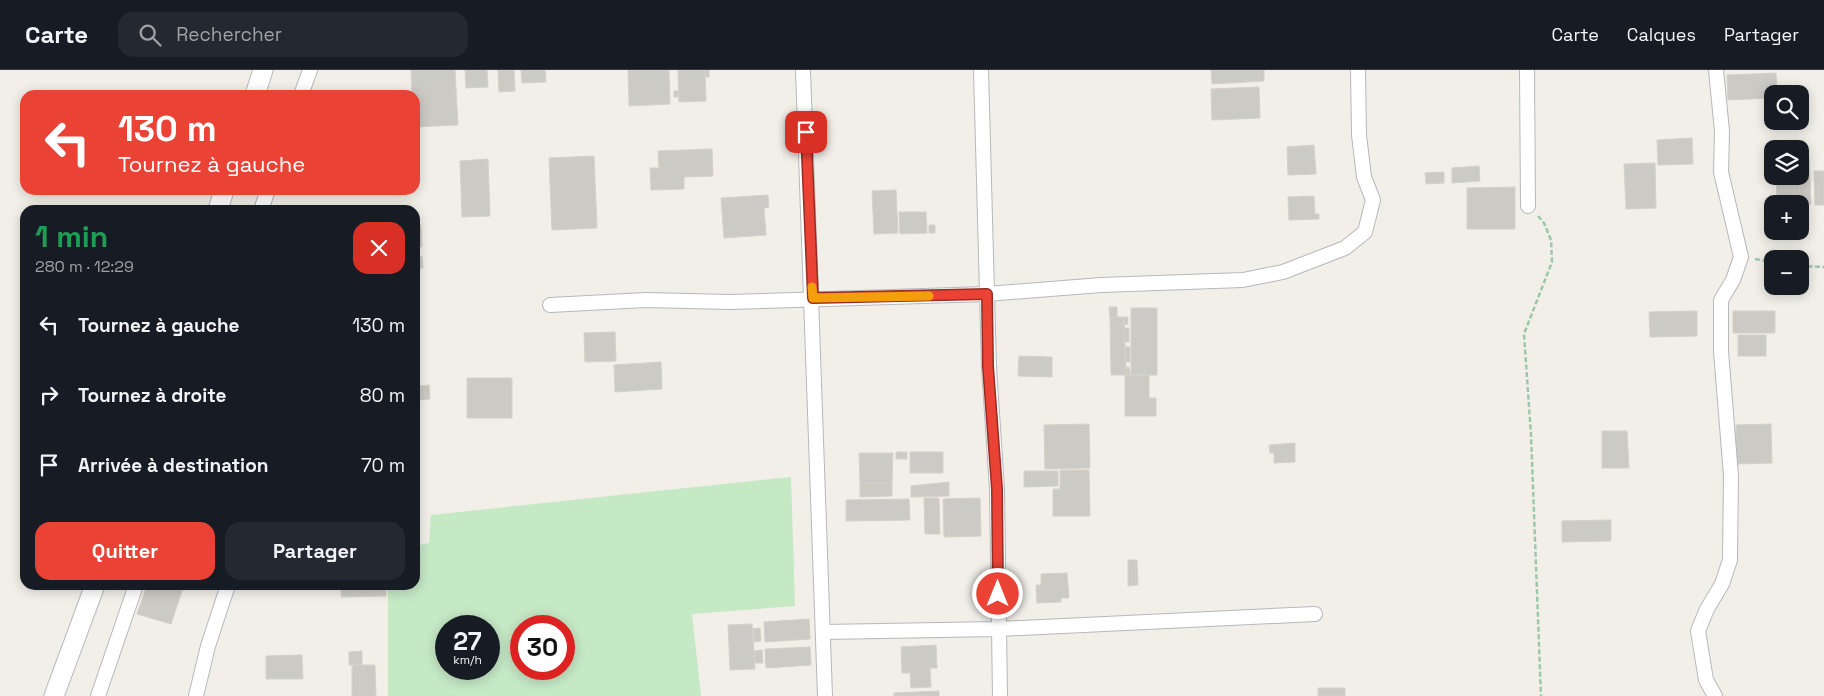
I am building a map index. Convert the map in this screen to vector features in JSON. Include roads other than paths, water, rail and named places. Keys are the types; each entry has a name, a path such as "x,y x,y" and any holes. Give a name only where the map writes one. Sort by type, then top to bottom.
{"main road":[{"path":"257,90 263,70"},
{"path":"54,696 93,590"}],"street":[{"path":"303,90 310,70"},
{"path":"804,70 813,298 813,382 820,490 826,696"},
{"path":"981,70 988,366 997,489 1000,696"},
{"path":"550,305 646,300 730,302 987,294 1101,285 1243,280 1282,272 1345,248 1365,232 1373,200 1364,177 1359,135 1358,70"},
{"path":"1527,70 1528,206"},
{"path":"1715,696 1706,680 1698,631 1707,609 1722,584 1730,560 1731,476 1721,351 1721,300 1733,280 1741,257 1721,172 1722,131 1716,70"},
{"path":"98,696 134,590"},
{"path":"196,696 208,646 226,590"},
{"path":"823,632 998,629 1315,614"}]}
